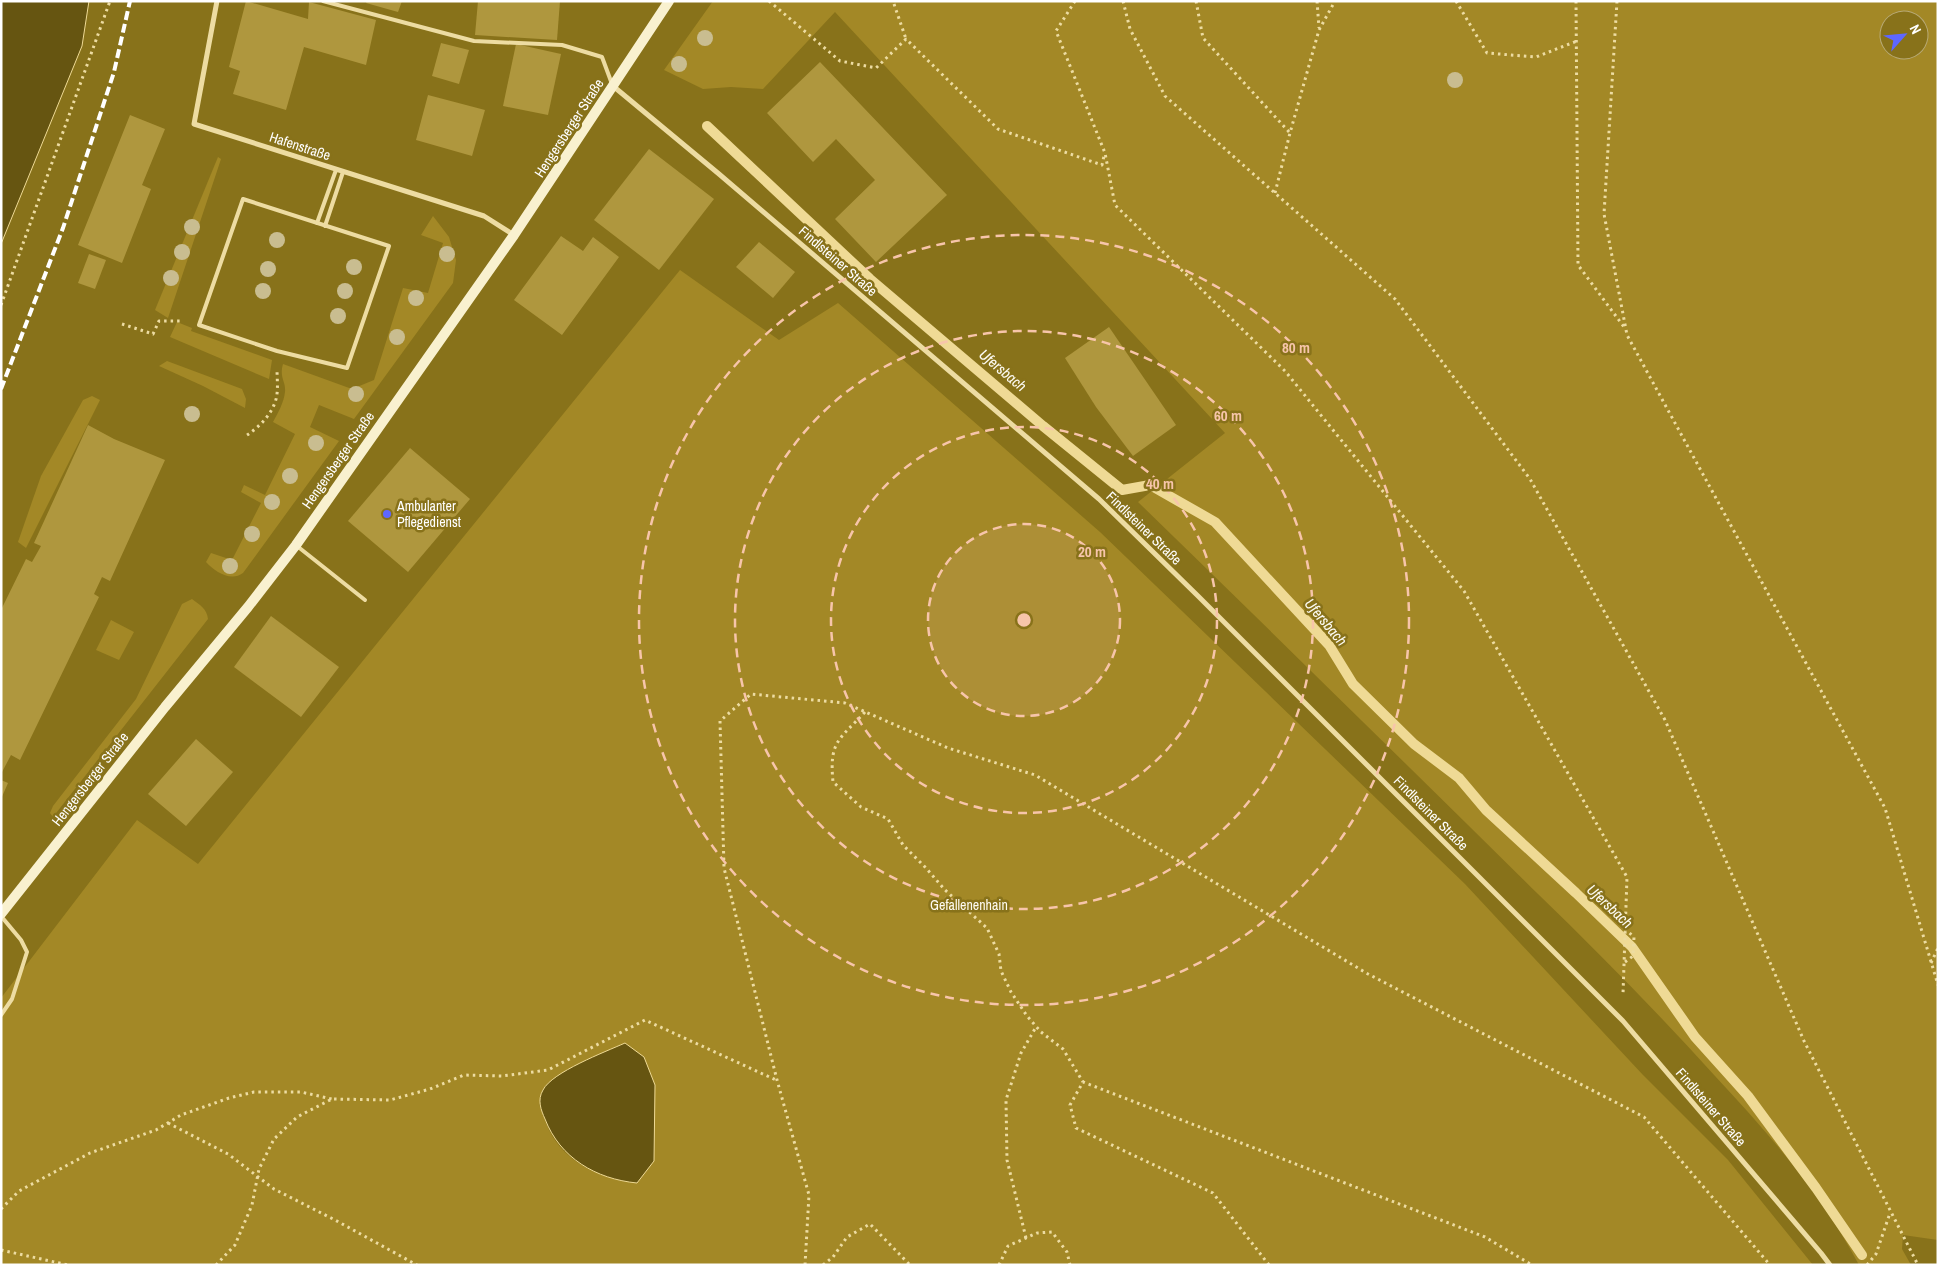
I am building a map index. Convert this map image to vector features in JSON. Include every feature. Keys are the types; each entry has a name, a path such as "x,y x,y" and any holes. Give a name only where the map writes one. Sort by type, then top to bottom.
{"main road":[{"name":"Hengersberger Straße","path":"1,914 296,545 514,235 669,1"}],"street":[{"name":"Hafenstraße","path":"217,1 194,124 484,216 514,235"},
{"name":"Findlsteiner Straße","path":"612,86 719,174 1099,499 1623,1021 1830,1265"}],"lane":[{"path":"323,1 474,41 562,45 602,57 612,86"},
{"path":"317,223 336,170"},
{"path":"325,226 343,172"},
{"path":"243,199 325,226 390,246 347,368 277,351 199,325 243,199"},
{"path":"296,545 365,600"},
{"path":"1,914 21,940 27,952 12,1000 1,1015"}],"path":[{"path":"1,305 98,42 110,1"},
{"path":"769,1 840,61 876,68 906,39"},
{"path":"1075,1 1056,31 1105,153 1115,205 1285,371 1464,591 1627,878 1623,1021"},
{"path":"1124,1 1130,29 1166,96 1395,299 1530,479 1665,720 1804,1041 1918,1265"},
{"path":"1196,1 1203,38 1290,132"},
{"path":"1317,1 1319,30"},
{"path":"1275,193 1319,30 1335,1"},
{"path":"1456,1 1488,53 1536,57 1577,41"},
{"path":"1576,1 1578,265 1626,330 1885,808 1938,985"},
{"path":"1617,1 1604,214 1626,330"},
{"path":"894,4 906,39 998,129 1102,165 1105,153"},
{"path":"122,324 153,334 159,321"},
{"path":"247,435 258,429 270,413 278,395 277,351"},
{"path":"805,1265 809,1195 776,1080 724,868 720,721 751,694 845,703 948,748 1035,775 1368,974 1644,1117 1770,1265"},
{"path":"865,712 835,744 831,760 833,782 861,807 888,819 903,845 951,896 987,928 999,954 1001,971 1011,992 1027,1016 1041,1032 1063,1049 1083,1082 1485,1237 1532,1265"},
{"path":"1624,962 1633,956 1634,937 1625,929"},
{"path":"1931,963 1938,948"},
{"path":"1,1209 18,1192 90,1153 156,1130 180,1115 229,1098 254,1092 301,1092 332,1100 390,1100 430,1089 464,1075 502,1076 548,1070 645,1020 776,1080"},
{"path":"1026,1238 1007,1160 1006,1100 1021,1053 1036,1026"},
{"path":"1083,1082 1070,1105 1076,1128 1213,1193 1269,1265"},
{"path":"216,1265 235,1245 252,1205 260,1169 274,1139 297,1117 332,1100"},
{"path":"168,1123 228,1154 274,1190 335,1220 417,1265"},
{"path":"1867,1265 1876,1254 1891,1213"},
{"path":"822,1265 833,1257 847,1237 870,1224 910,1265"},
{"path":"999,1265 1008,1246 1037,1233 1052,1232 1067,1252 1070,1265"},
{"path":"1,1250 68,1265"}],"green space":[{"path":"713,1 1938,1 1938,1240 1903,1235 1902,1249 1911,1265 1859,1265 1811,1189 1775,1143 1672,1029 1583,938 1138,502 1225,433 835,12 763,89 731,87 703,89 664,70"},
{"path":"218,157 221,159 168,318 155,310"},
{"path":"433,216 449,237 456,260 453,283 354,419 319,405 310,427 339,441 243,573 238,576 223,575 206,562 211,553 232,560 261,503 241,492 244,485 265,495 295,434 273,422 284,396 283,364 352,389 374,380 403,288 428,293 443,243 421,235"},
{"name":"Gefallenenhain","path":"680,270 779,340 838,303 1100,532 1465,884 1643,1075 1728,1160 1813,1265 1,1265 1,998 137,820 198,864","holes":["539,1104 654,1161 636,1183 610,1178 598,1173 575,1160 556,1142"]},
{"path":"177,322 192,328 191,331 272,360 269,379 170,337"},
{"path":"167,361 242,389 246,399 245,408 159,366"},
{"path":"92,396 100,400 26,548 18,542 41,476 83,400"},
{"path":"192,599 205,610 208,619 53,817 50,813 53,806 136,699 182,604"},
{"path":"111,620 134,632 119,660 96,650"}],"shaded area":[{"path":"1,1 89,1 82,46 1,244"},
{"path":"625,1043 644,1057 655,1085 654,1161 637,1183 607,1177 581,1164 560,1145 552,1133 540,1105 540,1097 543,1090 557,1076 580,1063"}],"building":[{"path":"246,1 308,19 309,2 376,20 366,65 304,47 286,110 233,94 240,71 229,67"},
{"path":"367,1 402,1 398,12 366,3"},
{"path":"478,1 560,1 557,40 475,35"},
{"path":"441,43 469,50 459,84 432,76"},
{"path":"516,44 561,54 548,115 503,106"},
{"path":"820,62 947,195 876,262 835,219 875,180 836,139 813,162 767,113"},
{"path":"428,95 485,110 472,156 416,140"},
{"path":"130,115 165,129 142,185 151,189 122,263 78,245"},
{"path":"649,149 714,199 659,270 594,220"},
{"path":"561,236 583,251 593,237 619,257 562,335 514,300"},
{"path":"759,242 795,272 773,298 736,267"},
{"path":"89,254 106,260 95,289 78,283"},
{"path":"1109,327 1176,425 1133,456 1096,407 1065,358"},
{"path":"88,425 114,439 165,460 110,581 102,577 94,594 99,597 20,760 11,755 1,774 1,610 26,559 32,562 41,546 34,543"},
{"path":"410,448 470,499 408,572 348,521"},
{"path":"271,616 339,667 301,717 234,667"},
{"path":"196,739 233,772 186,826 148,794"},
{"path":"1,780 8,783 1,799"}],"waterway":[{"name":"Ufersbach","path":"707,126 870,279 1043,426 1122,490 1150,485 1215,522 1329,645 1353,684 1414,744 1459,778 1486,810 1632,947 1695,1037 1748,1096 1816,1188 1862,1255"}],"railway":[{"path":"1,389 63,228 114,72 130,1"}],"place":[{"name":"Ambulanter Pflegedienst","path":"387,514"}]}
